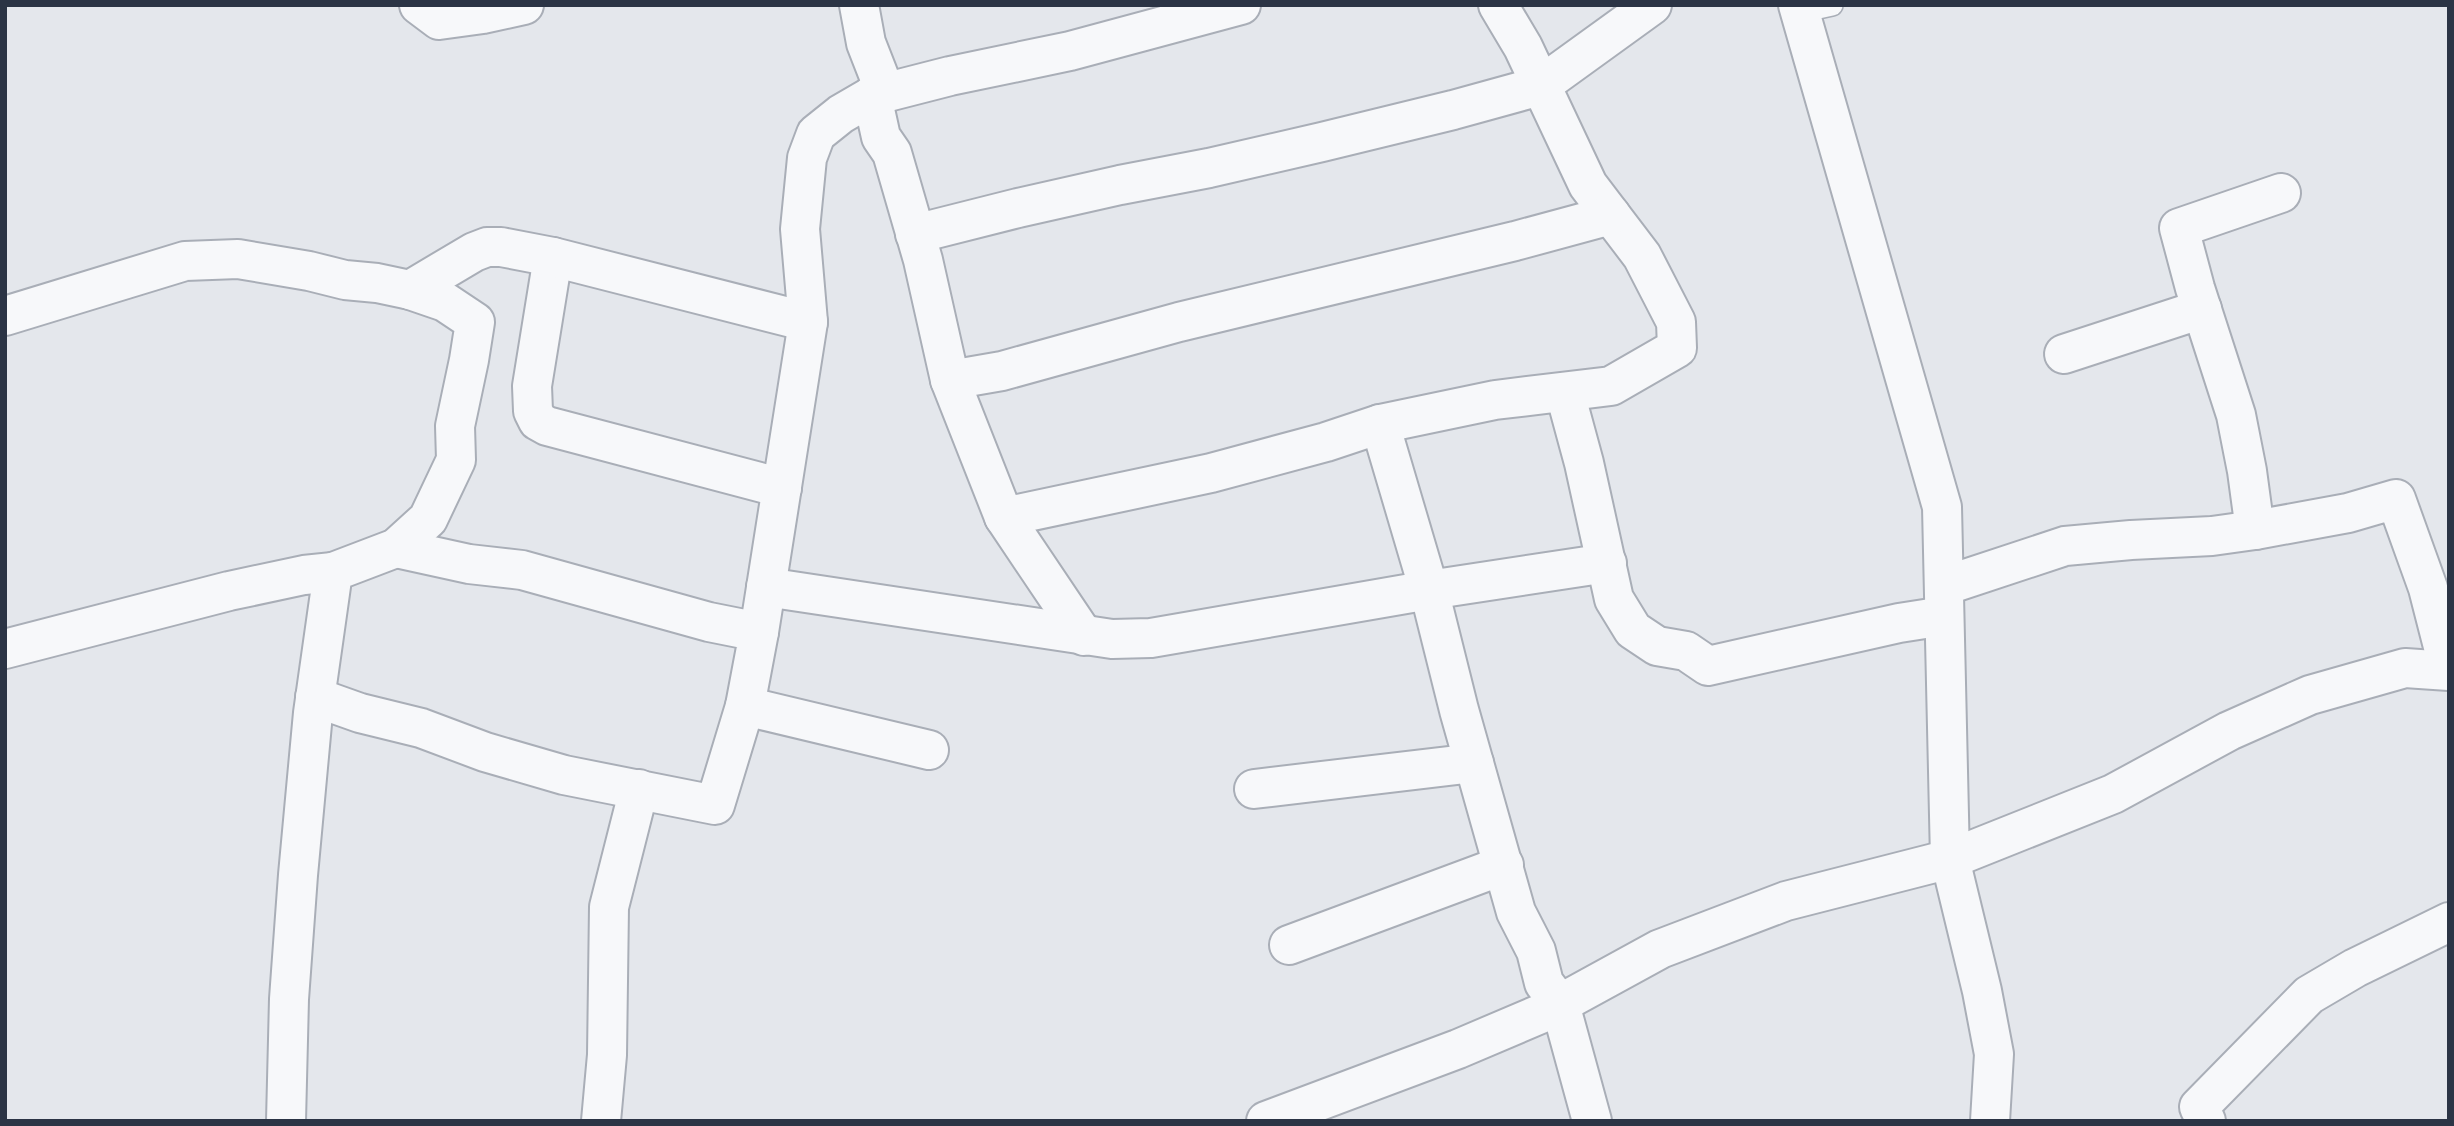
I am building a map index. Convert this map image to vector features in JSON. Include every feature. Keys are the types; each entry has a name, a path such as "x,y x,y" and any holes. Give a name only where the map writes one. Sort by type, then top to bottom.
{"street":[{"path":"419,5 439,20 524,5"},
{"path":"859,5 866,43 882,84 872,96"},
{"path":"315,697 360,713 421,728 485,752 564,775 715,805 744,706 759,632 808,322 800,229 807,158 816,134 841,114 872,96 950,76 1070,51 1241,5"},
{"path":"1004,517 1211,473 1326,442 1380,424 1495,400 1611,386 1635,375 1677,348 1676,322 1642,256 1588,185 1523,47 1498,5"},
{"path":"915,234 1031,205 1322,142 1541,86 1652,5"},
{"path":"1810,8 1942,507 1950,859 1982,991 1994,1054 1990,1121"},
{"path":"872,96 881,137 892,153 923,260 950,380 1004,517 1084,636"},
{"path":"2255,530 2236,415 2179,228 2281,193"},
{"path":"950,380 1002,371 1180,322 1515,241 1611,215"},
{"path":"410,290 487,247 500,247 552,257 808,322"},
{"path":"552,257 532,386 533,411 538,421 547,426 782,488"},
{"path":"5,316 185,261 238,259 309,271 345,281 377,283 410,290 445,302 475,322 470,360 455,426 456,460 428,519 396,548 333,572 304,575 229,591 5,649"},
{"path":"2064,354 2202,309"},
{"path":"1266,1121 1458,1049 1560,1004 1660,949 1786,901 1950,859 2113,794 2229,731 2310,695 2405,668 2449,671 2428,588 2396,499 2348,513 2255,530 2212,536 2065,546 2013,565 1899,623 1708,666 1686,651 1657,646 1633,630 1614,599 1565,393"},
{"path":"1380,424 1429,590 1516,912 1536,951 1544,983 1560,1004 1592,1121"},
{"path":"396,548 469,564 522,570 709,622 759,632"},
{"path":"766,587 1084,636 1112,639 1151,638 1429,590 1607,563"},
{"path":"286,1121 289,999 315,697 333,572"},
{"path":"744,706 929,750"},
{"path":"1254,789 1474,763"},
{"path":"601,1121 607,1055 609,907 639,789"},
{"path":"1289,945 1504,864"},
{"path":"2206,1121 2199,1107 2309,995 2355,968 2449,922"}]}
